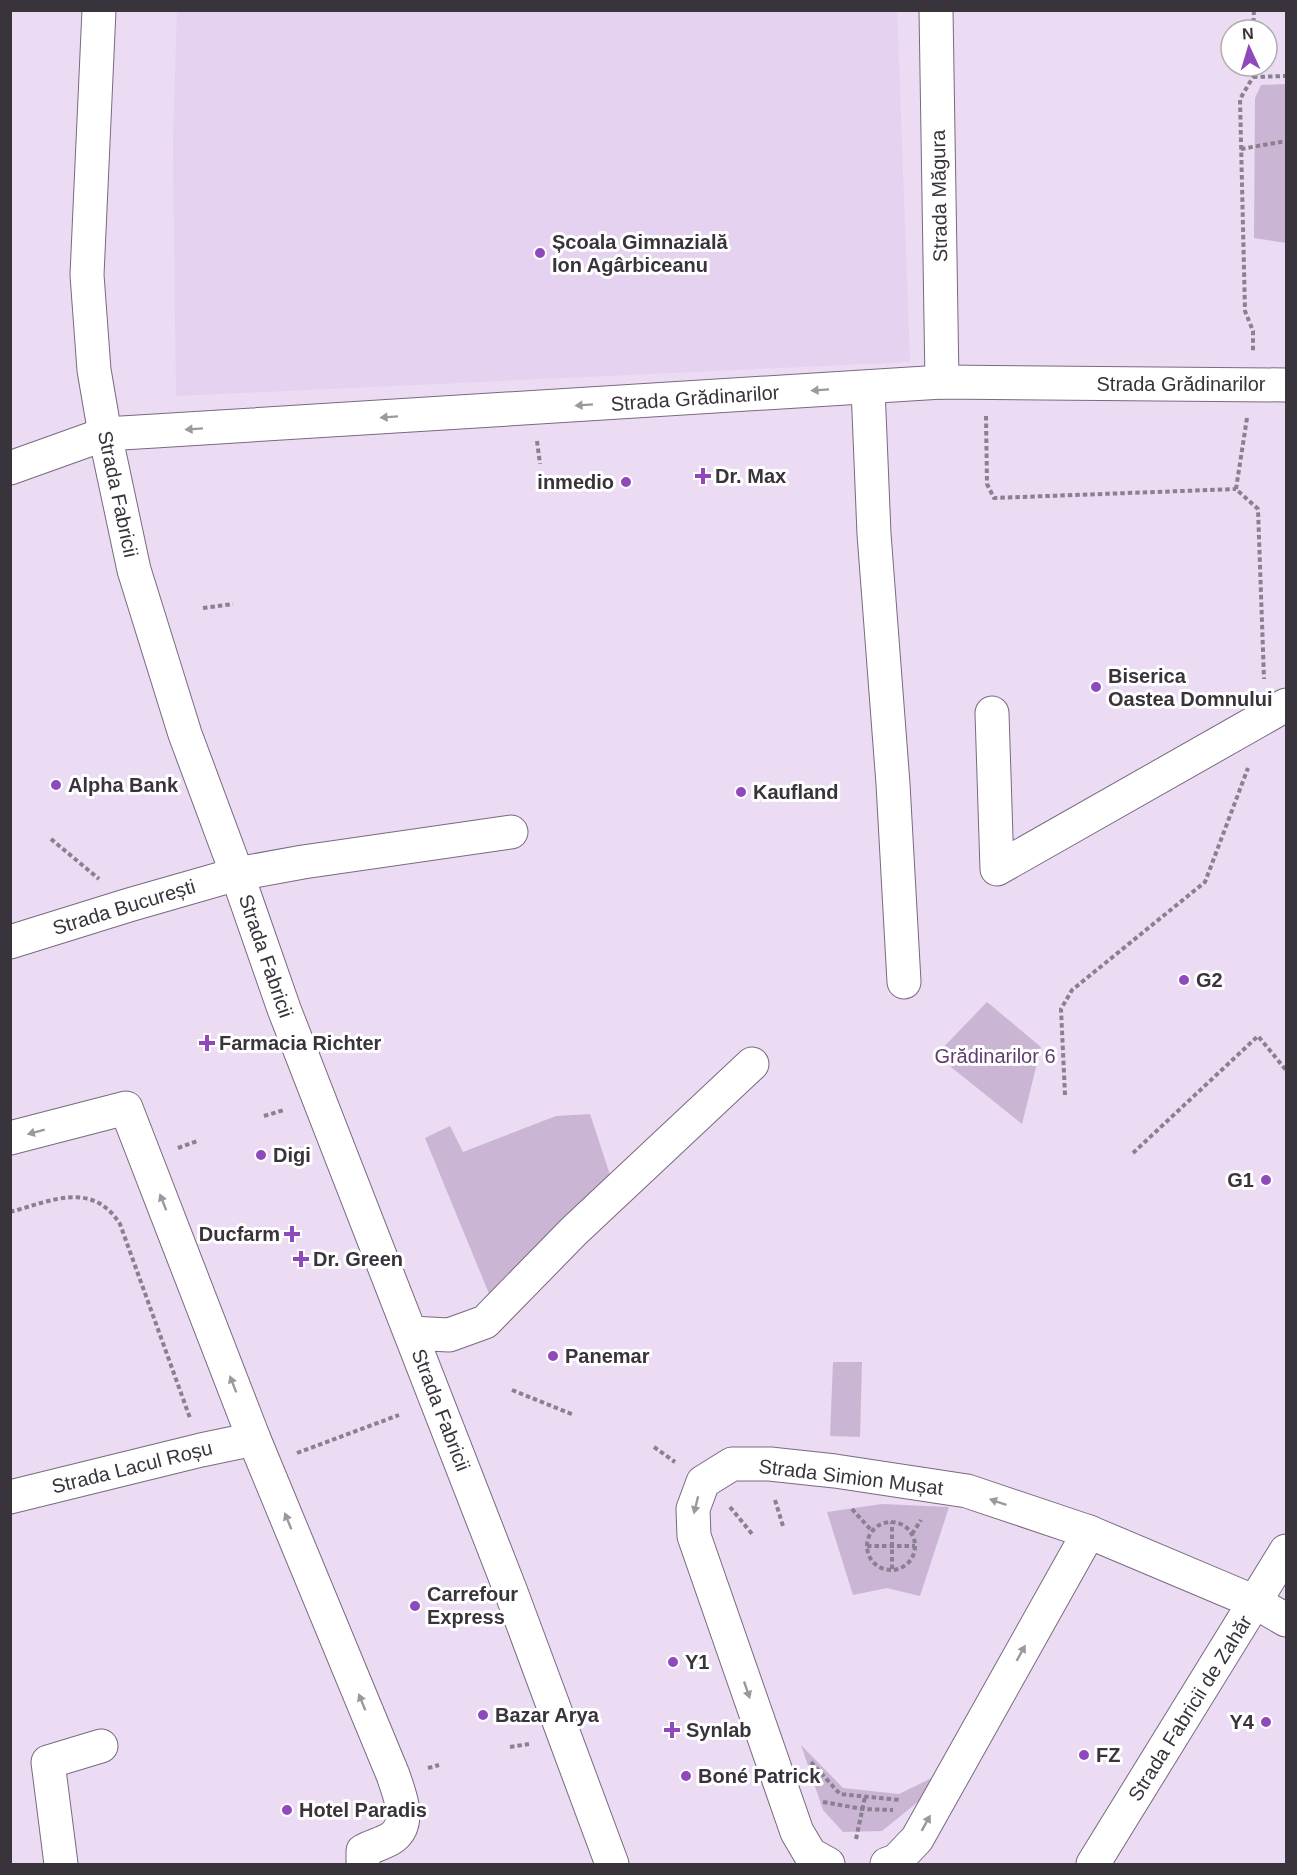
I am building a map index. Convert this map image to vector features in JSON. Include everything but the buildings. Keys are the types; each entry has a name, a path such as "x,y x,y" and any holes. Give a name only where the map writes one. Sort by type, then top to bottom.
{"street":[{"name":"Strada Fabricii","path":"99,10 87,275 94,370 134,570 185,734 284,1009 512,1592 612,1864"},
{"name":"Strada Măgura","path":"936,10 956,383"},
{"name":"Strada Grădinarilor","path":"10,468 105,434 956,383 1287,385"},
{"path":"868,388 874,534 892,772 904,982"},
{"path":"992,713 997,869 1276,711"},
{"name":"Strada București","path":"10,942 237,874 511,832"},
{"path":"411,1333 448,1335 485,1322 574,1231 753,1064"},
{"path":"10,1138 126,1108 260,1452 393,1775 402,1804 403,1825 393,1837 363,1851 363,1864"},
{"name":"Strada Lacul Roșu","path":"10,1497 201,1450 260,1452"},
{"name":"Strada Simion Mușat","path":"828,1864 810,1854 797,1832 694,1536 693,1509 703,1482 732,1464 781,1465 967,1491 1089,1532 1255,1602 1287,1620"},
{"path":"887,1864 896,1860 917,1839 1089,1532"},
{"name":"Strada Fabricii de Zahăr","path":"1094,1864 1287,1551"},
{"path":"61,1864 48,1762 101,1746"}],"path":[{"path":"1236,489 1253,385 1253,331 1245,311 1240,99 1252,78"},
{"path":"1241,149 1287,141"},
{"path":"956,383 986,413 987,484 994,498 1236,489 1258,509 1276,711"},
{"path":"537,440 540,464"},
{"path":"203,608 233,604"},
{"path":"1065,1095 1061,1009 1072,990 1205,882 1243,781"},
{"path":"51,839 129,905"},
{"path":"1133,1153 1258,1036 1287,1070"},
{"path":"264,1116 284,1110"},
{"path":"10,1212 66,1197 84,1197 112,1211 120,1224 201,1450"},
{"path":"512,1390 574,1415"},
{"path":"260,1452 399,1415"},
{"path":"775,1499 783,1526"},
{"path":"846,1503 872,1531"},
{"path":"730,1506 753,1535"},
{"path":"892,1522 892,1569"},
{"path":"892,1522 907,1528 912,1534 915,1546 912,1557 907,1563 892,1569 885,1569 872,1560 867,1545 872,1531 884,1523 892,1522"},
{"path":"867,1545 915,1546"},
{"path":"510,1747 529,1744"},
{"path":"805,1755 840,1794 898,1802 906,1797"},
{"path":"856,1839 865,1797"},
{"path":"819,1801 863,1809 894,1810"}],"shaded area":[{"name":"Școala Gimnazială Ion Agârbiceanu","path":"177,11 897,11 910,362 176,396 173,144"}],"green space":[{"path":"1286,84 1286,243 1254,238 1255,98 1261,85"},
{"name":"Grădinarilor 6","path":"987,1002 1041,1047 1022,1124 936,1055"},
{"path":"590,1114 612,1181 492,1301 425,1138 450,1126 463,1152 556,1116"},
{"path":"833,1362 862,1362 860,1437 830,1436"},
{"path":"882,1504 949,1507 920,1596 887,1588 853,1595 827,1512"},
{"path":"801,1745 843,1788 899,1794 942,1773 924,1797 882,1831 843,1832 823,1810"}],"place":[{"name":"Școala Gimnazială Ion Agârbiceanu","path":"540,253"},
{"name":"Dr. Max","path":"703,476"},
{"name":"inmedio","path":"626,482"},
{"name":"Biserica Oastea Domnului","path":"1096,687"},
{"name":"Alpha Bank","path":"56,785"},
{"name":"Kaufland","path":"741,792"},
{"name":"G2","path":"1184,980"},
{"name":"Farmacia Richter","path":"207,1043"},
{"name":"Digi","path":"261,1155"},
{"name":"G1","path":"1266,1180"},
{"name":"Ducfarm","path":"292,1234"},
{"name":"Dr. Green","path":"301,1259"},
{"name":"Panemar","path":"553,1356"},
{"name":"Carrefour Express","path":"415,1606"},
{"name":"Y1","path":"673,1662"},
{"name":"Bazar Arya","path":"483,1715"},
{"name":"Y4","path":"1266,1722"},
{"name":"Synlab","path":"672,1730"},
{"name":"FZ","path":"1084,1755"},
{"name":"Boné Patrick","path":"686,1776"},
{"name":"Hotel Paradis","path":"287,1810"}]}
